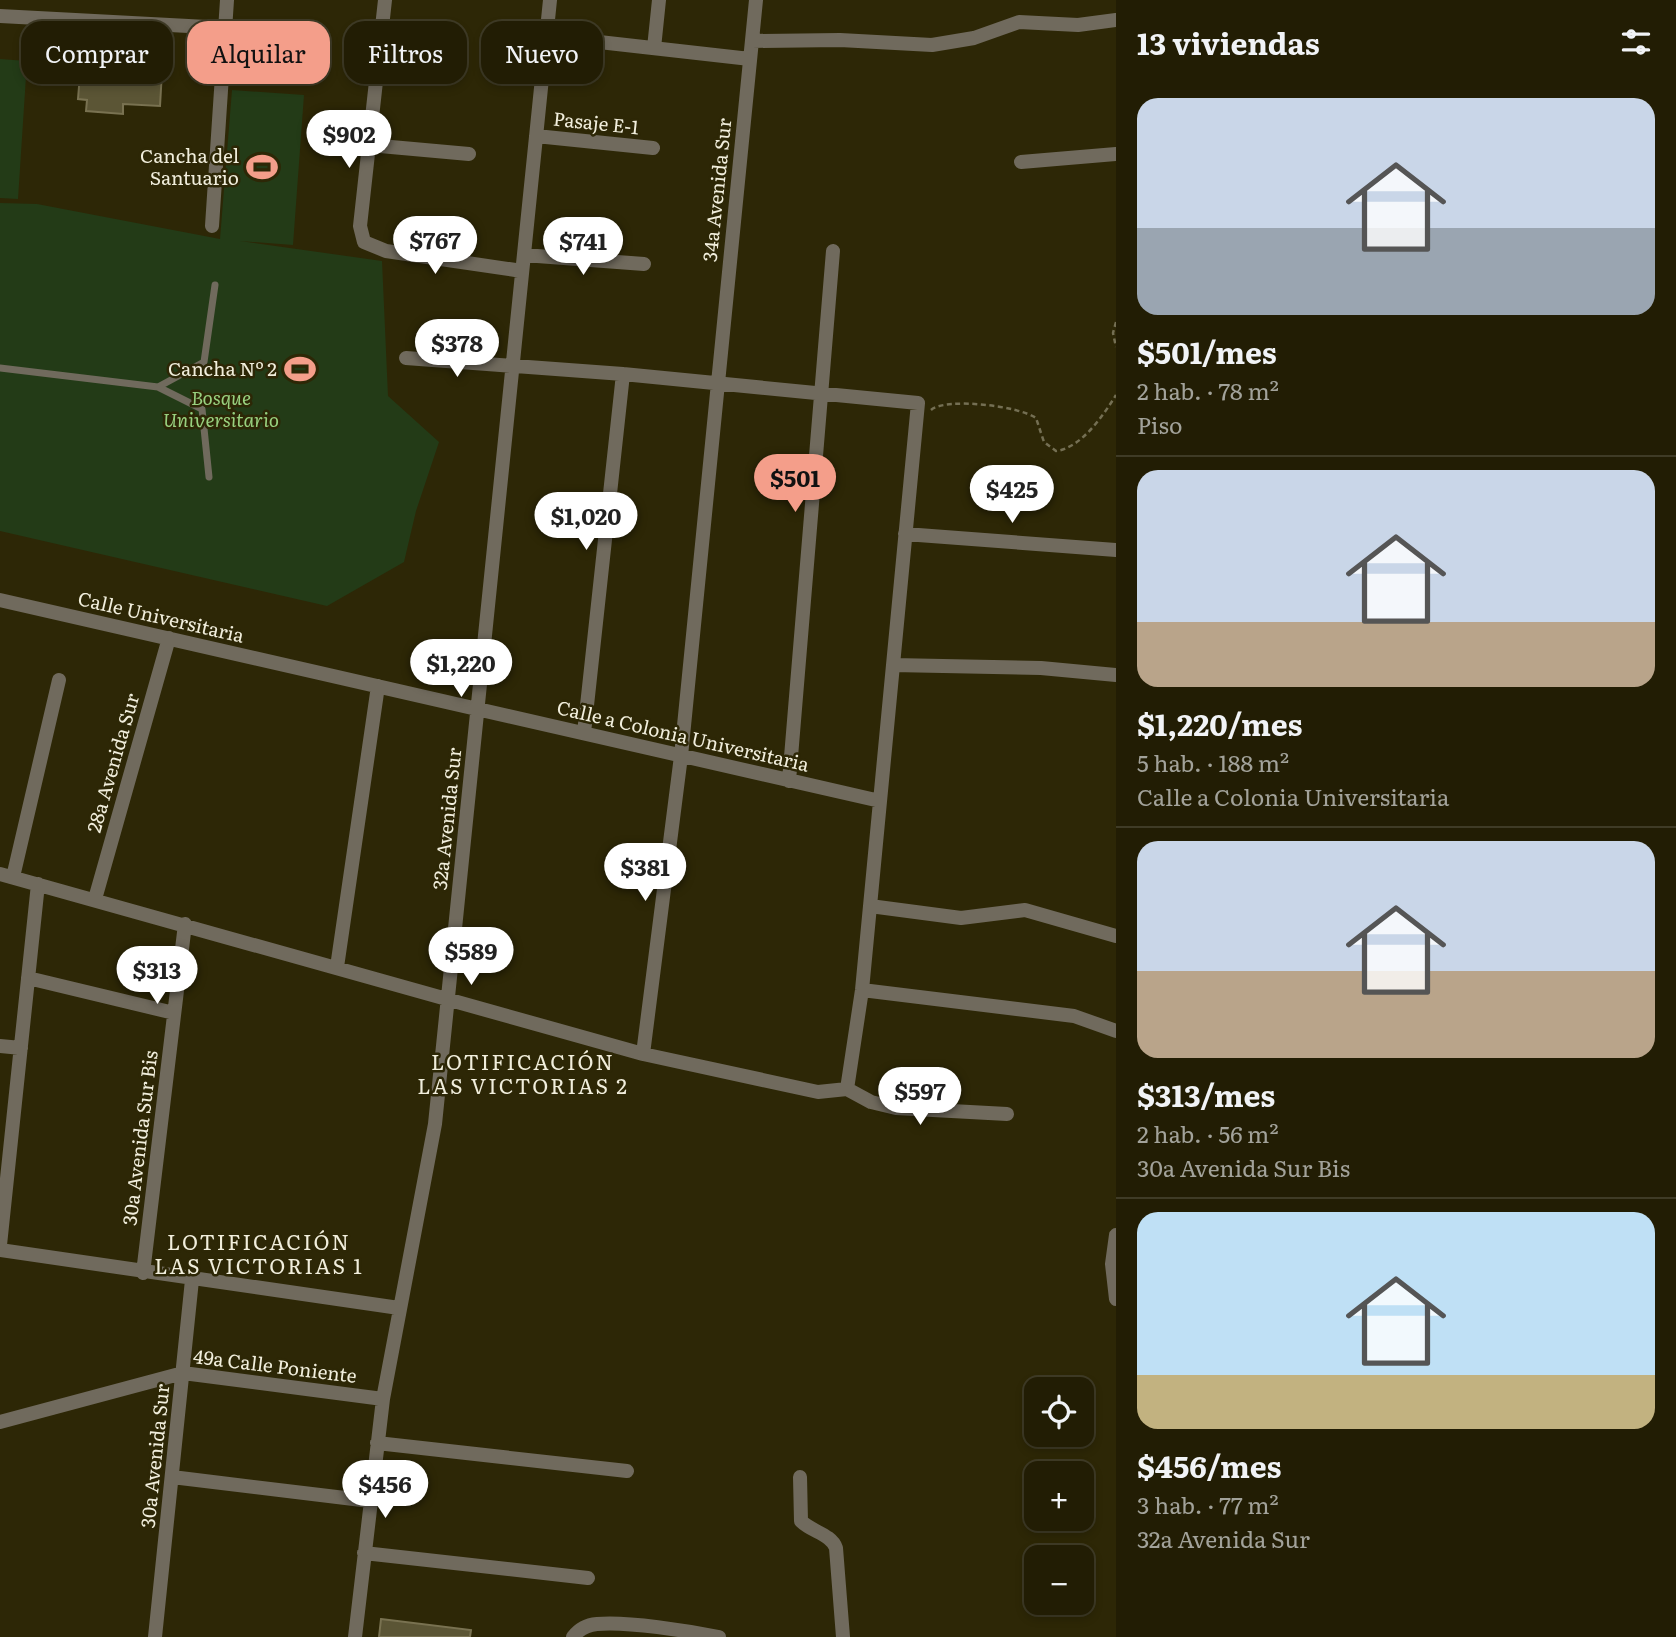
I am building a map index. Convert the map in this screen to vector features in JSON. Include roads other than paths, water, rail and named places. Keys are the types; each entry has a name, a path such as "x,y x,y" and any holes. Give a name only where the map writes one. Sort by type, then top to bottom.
{"street":[{"path":"226,21 227,0"},
{"path":"385,0 360,226 365,242 386,251 522,271"},
{"name":"32a Avenida Sur","path":"548,21 550,0"},
{"path":"654,48 659,0"},
{"name":"34a Avenida Sur","path":"643,1054 681,756 756,0"},
{"path":"0,16 187,26"},
{"path":"752,41 840,40 932,45 974,38 1019,22 1078,25 1116,20"},
{"path":"603,42 750,59"},
{"path":"212,226 222,84"},
{"name":"32a Avenida Sur","path":"355,1637 383,1399 435,1124 541,84"},
{"name":"Pasaje E-1","path":"536,136 653,148"},
{"path":"369,145 469,154"},
{"path":"1021,162 1116,153"},
{"path":"789,780 833,251"},
{"path":"524,255 644,264"},
{"path":"405,358 623,374 918,403 862,990 847,1089"},
{"path":"584,733 623,374"},
{"path":"905,534 1116,550"},
{"name":"Calle Universitaria","path":"0,600 314,671"},
{"name":"28a Avenida Sur","path":"95,899 169,638"},
{"path":"893,665 1041,668 1116,675"},
{"name":"Calle a Colonia Universitaria","path":"314,671 880,801"},
{"path":"59,680 6,876 643,1054 818,1092 847,1089 872,1102 896,1108 1007,1114"},
{"path":"337,967 378,686"},
{"path":"0,1245 38,884"},
{"path":"870,906 961,918 1025,910 1116,936"},
{"name":"30a Avenida Sur Bis","path":"143,1273 185,924"},
{"path":"28,978 174,1013"},
{"path":"862,990 1074,1016 1116,1031"},
{"path":"0,1046 21,1048"},
{"path":"1116,1235 1112,1264 1116,1299"},
{"path":"0,1250 143,1273 399,1308"},
{"name":"30a Avenida Sur","path":"155,1637 192,1280"},
{"name":"49a Calle Poniente","path":"0,1422 183,1373 383,1399"},
{"path":"377,1443 627,1471"},
{"path":"172,1477 370,1501"},
{"path":"800,1477 801,1521 808,1528 831,1539 836,1548 843,1637"},
{"path":"364,1553 589,1577"},
{"path":"573,1637 580,1629 597,1624 685,1630 719,1637"}],"lane":[{"path":"158,387 204,362 215,285"},
{"path":"0,368 158,387 202,409 209,477"}],"place":[{"name":"Cancha del Santuario","path":"262,167"},
{"name":"Cancha Nº 2","path":"300,369"}],"district":[{"name":"LOTIFICACIÓN LAS VICTORIAS 2","path":"523,1075"},
{"name":"LOTIFICACIÓN LAS VICTORIAS 1","path":"259,1255"}],"park label":[{"name":"Bosque Universitario","path":"221,409"}]}
